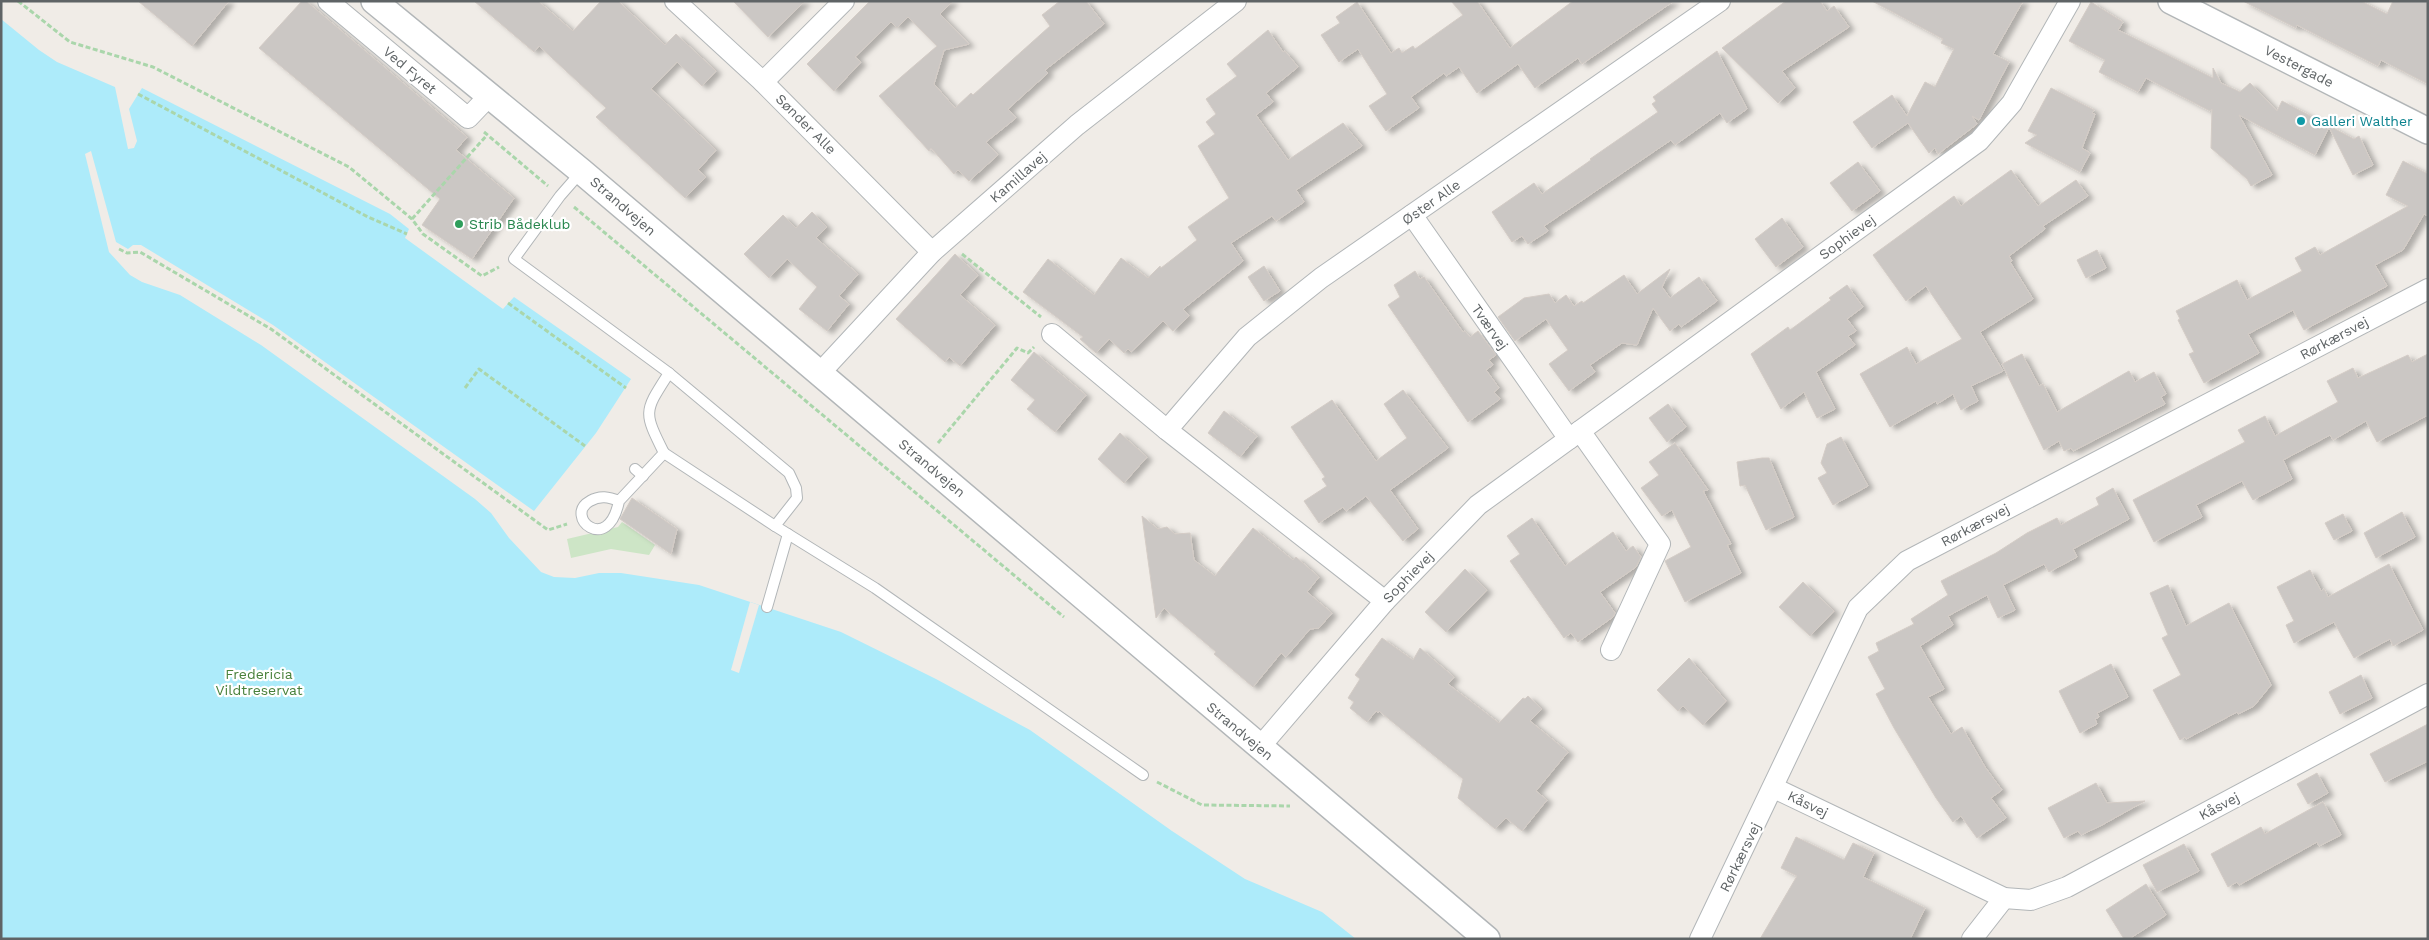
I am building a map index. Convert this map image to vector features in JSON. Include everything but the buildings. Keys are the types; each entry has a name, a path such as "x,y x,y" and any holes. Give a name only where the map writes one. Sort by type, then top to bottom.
{"street":[{"name":"Ved Fyret","path":"328,1 468,118"},
{"name":"Strandvejen","path":"374,1 581,171 923,460 1259,748 1487,939"},
{"name":"Sønder Alle","path":"675,1 763,82 932,252"},
{"path":"763,82 844,1"},
{"name":"Kamillavej","path":"819,374 932,252 1077,125 1236,1"},
{"name":"Øster Alle","path":"1167,430 1247,337 1321,278 1720,1"},
{"name":"Sophievej","path":"1259,748 1385,601 1478,505 1979,141 2012,103 2070,1"},
{"name":"Vestergade","path":"2171,1 2428,131"},
{"path":"468,118 490,95"},
{"name":"Tværvej","path":"1412,215 1574,435"},
{"name":"Rørkærsvej","path":"1700,939 1774,788 1858,608 1907,561 2428,289"},
{"path":"1052,334 1167,430 1385,601"},
{"path":"1574,435 1660,544 1612,650"},
{"name":"Kåsvej","path":"1774,788 2004,898 2031,900 2067,887 2428,694"},
{"path":"1972,939 2004,898"}],"lane":[{"path":"581,171 560,196 514,259 669,373 789,473 796,488 797,498 775,526"},
{"path":"669,373 650,403 649,423 664,452 775,526 875,588 1143,775"},
{"path":"619,501 608,496 595,498 585,504 581,510 582,519 588,527 599,530 608,526 616,517 619,501 639,473 664,452"},
{"path":"767,607 788,534"}],"path":[{"path":"18,1 70,42 153,67 349,167 412,219 423,234 482,276 514,259"},
{"path":"138,94 368,218 407,234"},
{"path":"468,118 1068,620"},
{"path":"412,219 487,134"},
{"path":"119,249 127,253 140,252 270,328 548,530 582,519"},
{"path":"923,460 1017,348 1028,353 1052,334 1050,323 956,249 932,252"},
{"path":"508,304 626,388"},
{"path":"465,388 479,370 585,446"},
{"path":"1143,775 1202,806 1291,806 1285,801"}],"green space":[{"path":"622,522 655,545 649,555 611,549 571,558 567,539 618,527"}],"water":[{"name":"Fredericia Vildtreservat","path":"1,19 57,62 115,87 128,149 134,148 137,141 129,109 142,88 390,214 409,229 405,238 503,309 514,297 631,379 596,433 534,511 273,325 141,245 133,245 128,249 116,242 91,151 85,154 109,252 130,275 142,282 180,295 261,345 475,499 491,513 509,538 541,572 554,577 575,578 599,573 621,573 699,585 841,632 936,679 1030,730 1172,831 1245,879 1322,912 1356,939 1,939"}],"pier":[{"path":"750,602 759,605 739,673 731,670"}],"place":[{"name":"Galleri Walther","path":"2301,121"},
{"name":"Strib Bådeklub","path":"459,224"}]}
